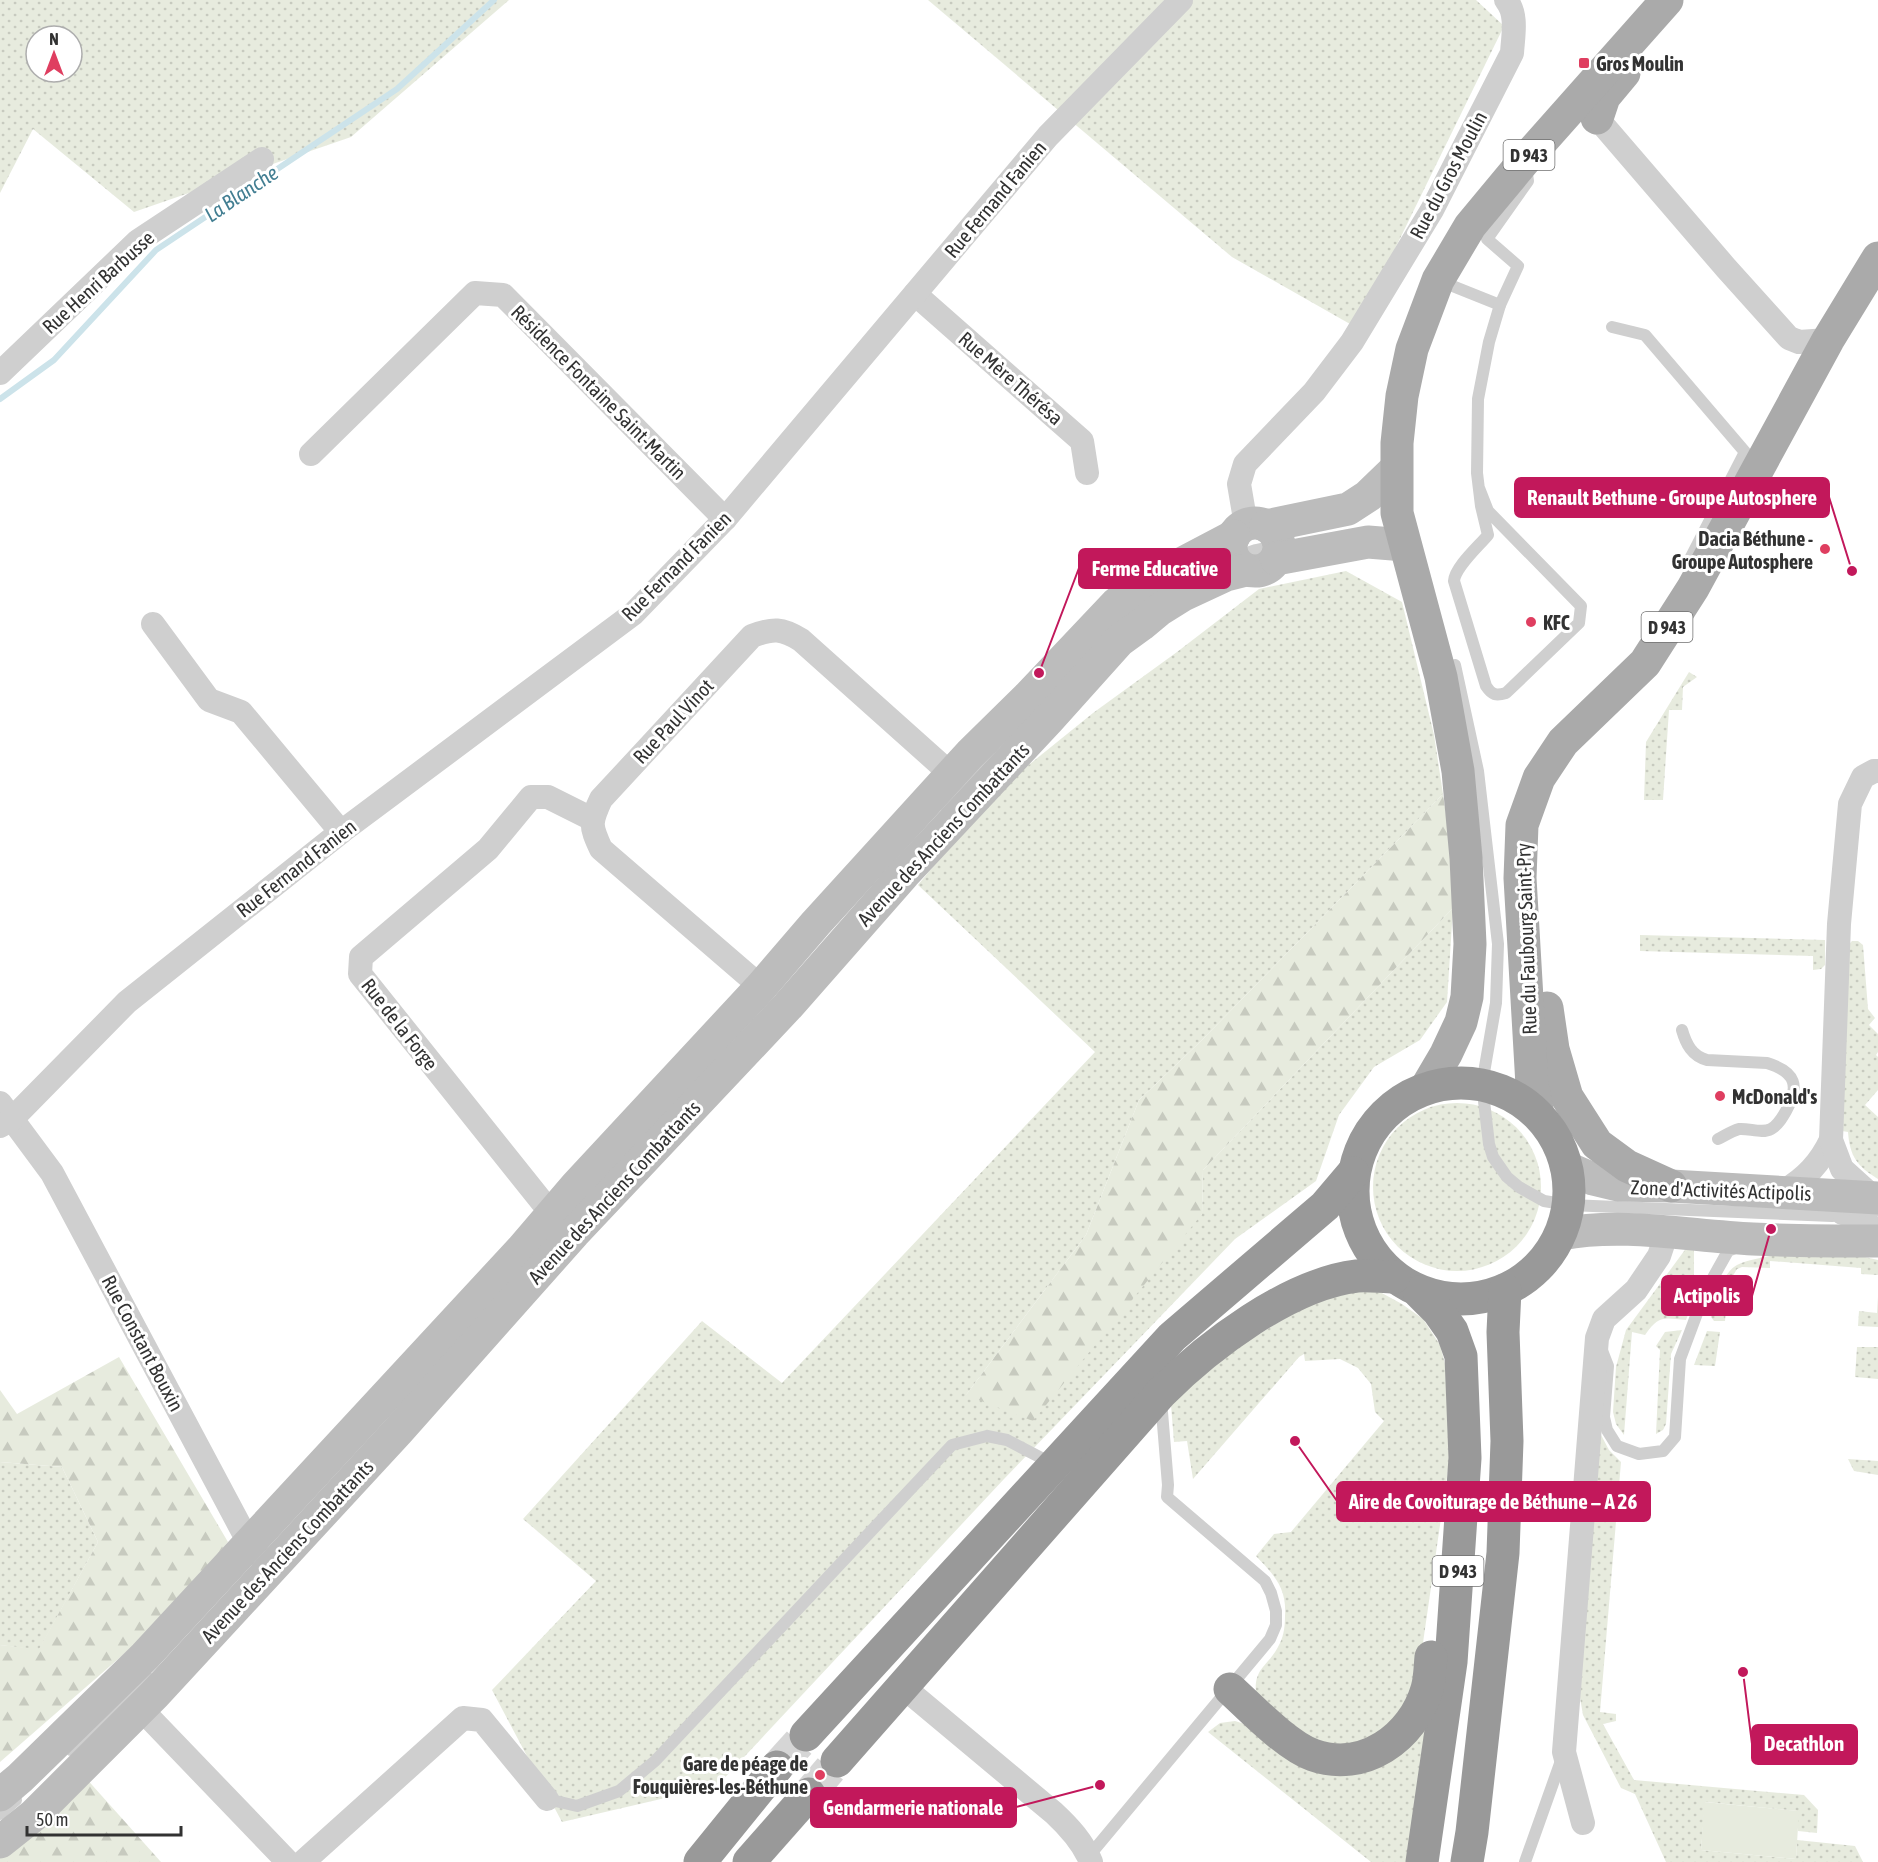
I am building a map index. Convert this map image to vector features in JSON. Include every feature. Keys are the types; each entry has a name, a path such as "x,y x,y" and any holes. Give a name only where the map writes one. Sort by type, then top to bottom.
{"highway":[{"path":"837,1761 1161,1393 1186,1367 1225,1337 1288,1299 1328,1283 1358,1276 1407,1285 1448,1299 1458,1299 1477,1298 1505,1290 1528,1276 1547,1257 1565,1219 1569,1183 1567,1168 1554,1136 1538,1114 1520,1100 1482,1084 1452,1083 1426,1088 1400,1101 1378,1121 1362,1145 1353,1173 1352,1203 1359,1231 1374,1256 1407,1285"},
{"path":"806,1735 1172,1337 1325,1206 1353,1173"},
{"name":"D 943","path":"1407,1285 1438,1311 1452,1331 1461,1356 1465,1458 1451,1662 1422,1862"},
{"name":"D 943","path":"1467,1862 1503,1553 1506,1441 1503,1332 1505,1290"},
{"path":"1230,1689 1288,1739 1311,1754 1345,1760 1381,1750 1404,1730 1416,1712 1427,1688 1435,1628 1461,1530"},
{"path":"700,1862 777,1767"},
{"path":"749,1862 809,1794"}],"main road":[{"name":"D 943","path":"1426,1088 1461,1022 1467,997 1470,944 1466,858 1458,771 1441,677 1391,521 1398,420 1412,349 1438,280 1470,226 1524,161 1667,0"},
{"path":"1597,118 1604,97 1690,0"},
{"name":"Rue du Faubourg Saint-Pry","path":"1538,1114 1532,1085 1520,878 1522,825 1539,778 1563,742 1646,663 1693,588 1828,340 1878,258"},
{"path":"1521,905 1540,957 1553,1049 1567,1097 1597,1144 1627,1166 1671,1186"}],"street":[{"name":"Rue Fernand Fanien","path":"4,1116 127,1002 341,832 633,614 725,519 1048,136 1181,0"},
{"name":"Rue du Gros Moulin","path":"1258,545 1239,484 1245,464 1314,392 1352,342 1432,210 1512,53 1514,28 1512,7 1506,0"},
{"path":"1597,118 1740,285 1789,338 1799,342 1828,340"},
{"name":"Rue Henri Barbusse","path":"0,373 138,241 262,159"},
{"name":"Résidence Fontaine Saint-Martin","path":"311,454 475,293 503,295 725,519"},
{"name":"Rue Mère Thérésa","path":"915,294 1082,441 1087,473"},
{"name":"Avenue des Anciens Combattants","path":"1391,521 1368,496 1396,469"},
{"name":"Avenue des Anciens Combattants","path":"0,1842 34,1815 141,1709 260,1554 523,1248 564,1224 604,1192 788,1006 904,874 1119,641 1159,610 1183,595 1226,575 1258,545 1368,542 1391,521"},
{"name":"Avenue des Anciens Combattants","path":"13,1792 20,1778 145,1656 399,1431 564,1224 576,1186 761,987 816,923 952,775 1116,604 1149,581 1258,545 1391,521"},
{"path":"153,624 209,700 241,712 341,832"},
{"name":"Rue Paul Vinot","path":"592,819 601,799 752,636 768,630 786,631 801,640 952,775"},
{"path":"1876,771 1863,777 1850,804 1839,924 1831,1140 1842,1169 1877,1208"},
{"name":"Rue de la Forge","path":"564,1224 360,974 361,957 488,849 531,797 548,797 592,819"},
{"path":"592,819 593,833 601,849 761,987"},
{"name":"Rue Constant Bouxin","path":"4,1116 52,1173 260,1554"},
{"path":"1784,1191 1797,1184 1815,1168 1831,1140"},
{"name":"Zone d'Activités Actipolis","path":"1567,1168 1593,1179 1618,1185 1784,1191 1877,1208"},
{"path":"1565,1219 1586,1229 1754,1239 1878,1241"},
{"path":"1583,1823 1564,1752 1597,1338 1604,1319 1636,1290 1659,1256 1666,1232"},
{"path":"902,1686 1054,1813 1071,1829 1090,1859"},
{"path":"141,1709 288,1862"},
{"path":"303,1862 463,1718 482,1720 547,1799"}],"lane":[{"path":"1479,488 1488,511 1581,606 1579,623 1506,693 1498,696 1491,693 1486,686 1454,575 1488,535 1479,488 1476,453 1478,399 1489,342 1500,305 1518,266 1487,239 1528,181 1524,161"},
{"path":"1438,280 1500,305"},
{"path":"1612,327 1646,335 1745,452 1690,560 1693,588"},
{"path":"1028,714 1050,687 1122,614 1168,583 1215,561 1258,545"},
{"path":"1452,656 1478,771 1498,944 1496,1003 1482,1084 1489,1144 1493,1157 1506,1177 1544,1201 1565,1219 1832,1216 1877,1208"},
{"path":"935,816 1004,741"},
{"path":"1682,1030 1685,1041 1693,1054 1699,1058 1767,1063 1775,1065 1793,1081 1795,1090 1793,1098 1775,1126 1769,1130 1738,1129 1718,1139"},
{"path":"684,1088 724,1045"},
{"path":"1597,1338 1608,1366 1604,1417 1607,1430 1617,1446 1639,1454 1663,1451 1675,1437 1680,1359 1705,1293 1728,1251 1754,1239"},
{"path":"397,1402 522,1265 523,1248"},
{"path":"1090,1859 1270,1639 1275,1625 1276,1611 1271,1593 1264,1581 1167,1497 1161,1393"},
{"path":"547,1799 577,1806 619,1791 655,1761 952,1445 987,1436 1007,1440 1054,1465"},
{"path":"62,1758 107,1718 152,1671"},
{"path":"1525,1862 1564,1752"},
{"path":"0,1814 13,1792"}],"green space":[{"path":"0,0 509,0 351,137 134,212 33,129 0,193"},
{"path":"928,0 1476,0 1504,26 1364,312 1350,324 1232,257"},
{"path":"1346,571 1402,602 1434,735 1443,794 1200,1042 1139,1100 1086,1235 966,1395 1202,1214 1203,1170 1453,908 1447,1002 1420,1040 1374,1067 1339,1115 1316,1181 1235,1239 1004,1479 717,1786 562,1822 492,1690 596,1581 523,1519 702,1321 782,1383 1095,1052 918,885 954,841 1025,768 1093,713 1259,589"},
{"path":"1689,672 1697,677 1683,687 1682,710 1669,710 1663,800 1644,800 1646,742"},
{"path":"1443,794 1451,850 1453,908 1203,1170 1202,1214 1033,1421 966,1395 1086,1235 1139,1100 1200,1042"},
{"path":"1640,935 1825,940 1825,965 1821,969 1813,970 1813,956 1640,951"},
{"path":"1852,941 1858,941 1863,945 1868,1009 1875,1018 1869,1025 1878,1034 1876,1055 1878,1057 1878,1090 1865,1105 1878,1117 1878,1179 1856,1160 1848,1132 1842,1131 1849,944"},
{"path":"1457,1103 1473,1104 1489,1109 1517,1127 1535,1155 1540,1171 1540,1203 1535,1219 1517,1247 1489,1265 1473,1270 1457,1271 1441,1270 1425,1265 1397,1247 1379,1219 1374,1203 1373,1187 1374,1171 1379,1155 1397,1127 1425,1109 1441,1104"},
{"path":"1690,1243 1694,1243 1694,1298 1686,1320 1662,1319 1654,1324 1645,1335 1632,1332 1624,1435 1616,1424 1613,1412 1616,1367 1626,1330"},
{"path":"1770,1256 1861,1256 1878,1260 1878,1275 1861,1274 1861,1268 1770,1261 1770,1268 1742,1267 1737,1269 1728,1284 1725,1321 1714,1321 1711,1317 1717,1295 1731,1269 1745,1262"},
{"path":"1357,1290 1380,1292 1402,1304 1423,1319 1440,1345 1448,1375 1449,1463 1416,1691 1405,1717 1365,1747 1312,1745 1257,1701 1258,1674 1281,1640 1285,1606 1278,1583 1256,1556 1274,1534 1291,1532 1384,1421 1375,1412 1371,1384 1358,1368 1340,1359 1305,1361 1304,1354 1193,1479 1187,1441 1174,1442 1171,1405 1182,1381 1317,1299"},
{"path":"1878,1297 1878,1327 1858,1326 1859,1311 1877,1313"},
{"path":"1682,1330 1671,1354 1666,1424 1663,1430 1656,1434 1660,1350 1656,1346 1665,1332"},
{"path":"1707,1331 1720,1332 1715,1366 1694,1365"},
{"path":"1857,1347 1878,1347 1878,1379 1855,1377"},
{"path":"119,1357 228,1542 156,1626 0,1762 0,1645 39,1649 98,1542 62,1467 0,1462 0,1390 17,1414"},
{"path":"1600,1433 1609,1450 1621,1462 1600,1712 1616,1714 1616,1721 1603,1724 1634,1780 1804,1795 1818,1810 1817,1833 1798,1831 1798,1811 1705,1802 1701,1850 1796,1859 1797,1840 1855,1846 1863,1862 1666,1862 1635,1794 1621,1788 1583,1715 1579,1692"},
{"path":"1848,1459 1878,1461 1878,1475 1854,1471"},
{"path":"0,1462 62,1467 98,1542 39,1650 0,1645"},
{"path":"1235,1721 1251,1726 1301,1763 1423,1726 1431,1726 1407,1862 1371,1862 1208,1732 1220,1723"},
{"path":"84,1776 161,1862 0,1862 0,1849"},
{"path":"1704,1802 1799,1811 1796,1859 1701,1850"}],"waterway":[{"name":"La Blanche","path":"0,399 54,360 156,250 397,89 494,0"}],"tunnel":[{"path":"777,1767 806,1735"},
{"path":"809,1794 837,1761"}],"place":[{"name":"Gros Moulin","path":"1584,63"},
{"name":"Dacia Béthune - Groupe Autosphere","path":"1825,549"},
{"name":"Renault Bethune - Groupe Autosphere","path":"1852,571"},
{"name":"KFC","path":"1531,622"},
{"name":"Ferme Educative","path":"1039,673"},
{"name":"McDonald's","path":"1720,1096"},
{"name":"Actipolis","path":"1771,1229"},
{"name":"Aire de Covoiturage de Béthune − A 26","path":"1295,1441"},
{"name":"Decathlon","path":"1743,1672"},
{"name":"Gare de péage de Fouquières-les-Béthune","path":"820,1775"},
{"name":"Gendarmerie nationale","path":"1100,1785"}]}
